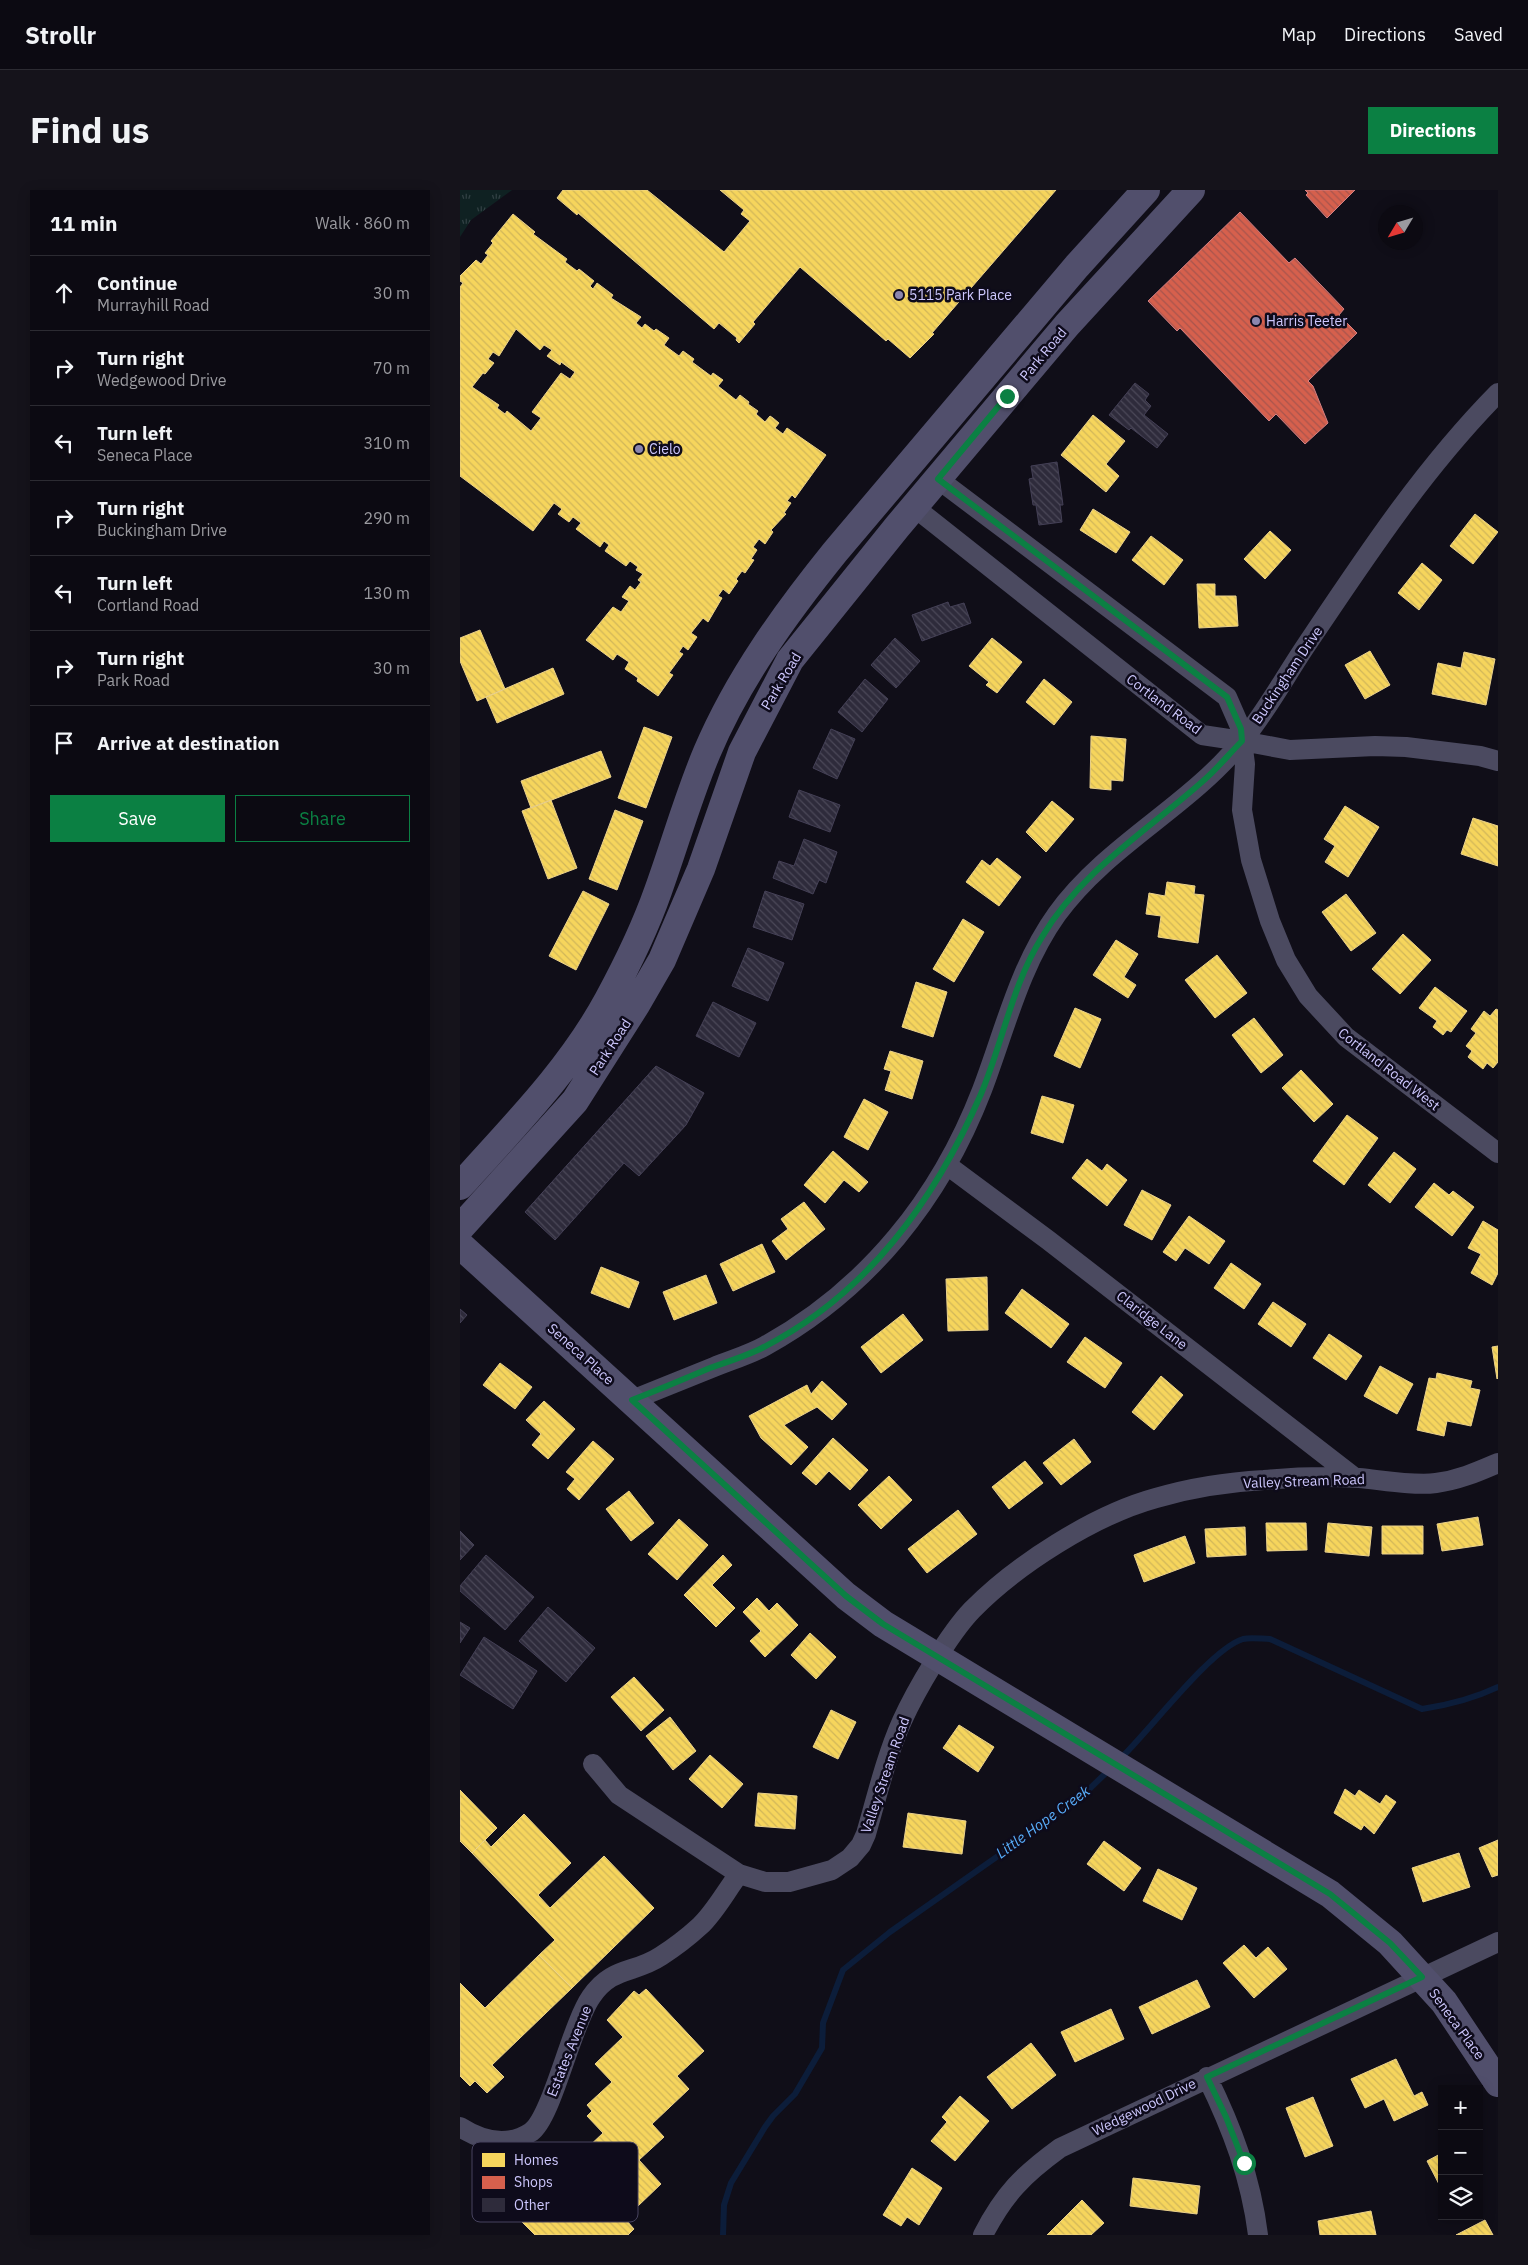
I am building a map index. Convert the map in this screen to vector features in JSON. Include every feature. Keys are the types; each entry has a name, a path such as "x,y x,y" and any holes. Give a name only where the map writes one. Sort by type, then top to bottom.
{"main road":[{"name":"Park Road","path":"460,1186 536,1102 574,1054 607,1002 635,948 658,891 687,801 708,750 760,652 800,595 835,552 1077,266 1146,190"},
{"name":"Park Road","path":"460,1228 574,1101 622,1029 662,960 706,854 742,752 790,660 914,507 1067,325 1191,190"},
{"name":"Seneca Place","path":"460,1245 846,1596 883,1624 1330,1894 1390,1943 1422,1977 1444,2002 1498,2083"}],"street":[{"name":"Buckingham Drive","path":"632,1400 762,1348 802,1324 842,1294 880,1259 912,1219 947,1165 981,1092 1020,981 1041,938 1059,911 1096,870 1204,780 1242,741 1381,534 1467,424 1498,393"},
{"path":"938,479 1227,697 1241,729 1242,741"},
{"name":"Cortland Road","path":"914,507 1202,735 1290,750 1375,746 1406,747 1480,756 1498,761"},
{"name":"Cortland Road West","path":"1242,741 1245,764 1242,810 1253,869 1270,921 1286,960 1308,996 1346,1037 1498,1153"},
{"name":"Claridge Lane","path":"947,1165 1048,1240 1355,1478"},
{"name":"Valley Stream Road","path":"593,1764 619,1795 739,1874 765,1882 789,1882 832,1870 850,1858 866,1834 890,1753 902,1720 938,1658 971,1612 996,1589 1044,1552 1113,1514 1155,1498 1198,1489 1264,1480 1355,1478 1434,1483 1464,1478 1498,1463"},
{"name":"Estates Avenue","path":"500,2142 514,2139 532,2131 542,2117 577,2022 600,1983 616,1973 658,1958 673,1948 701,1925 739,1874"},
{"name":"Wedgewood Drive","path":"983,2235 996,2209 1018,2182 1030,2170 1060,2148 1207,2077 1498,1942"},
{"path":"1207,2077 1226,2117 1244,2163 1255,2210 1258,2235"},
{"name":"Estates Avenue","path":"460,2127 473,2135 493,2142"}],"green space":[{"path":"460,190 512,190 471,220 460,237"}],"building: Homes":[{"name":"5115 Park Place","path":"563,190 647,190 724,252 750,221 741,214 744,210 720,190 1056,190 932,333 934,334 910,358 888,339 886,341 800,267 753,322 755,324 739,343 736,340 737,338 719,323 714,329 578,213 577,215 557,198"},
{"name":"Cielo","path":"513,214 535,232 533,234 567,259 565,262 577,271 579,269 594,281 590,286 593,289 597,283 613,295 611,298 641,317 636,323 642,328 645,324 654,331 656,329 669,338 664,345 679,356 683,351 694,359 692,362 711,376 713,373 723,380 718,386 736,400 740,395 758,411 756,414 765,422 770,416 779,423 775,428 783,434 787,428 826,455 795,498 792,495 787,501 791,503 784,513 786,514 771,530 773,532 765,544 759,539 753,547 757,550 751,559 754,560 745,573 742,571 736,579 738,581 729,594 723,589 718,596 722,598 708,622 703,618 691,633 697,637 688,650 683,646 679,652 683,654 669,673 673,675 658,696 637,681 638,678 625,669 629,662 617,654 613,660 586,640 613,607 621,612 629,601 622,597 630,586 635,590 641,582 638,580 643,574 636,570 638,567 630,561 626,566 605,551 609,545 604,541 600,547 576,529 581,523 573,517 569,522 558,514 562,509 554,503 533,531 460,476 460,287 463,283 460,281 460,276 476,260 481,264 488,255 485,253 493,243 491,241","holes":["516,329 540,350 544,345 552,350 547,356 560,365 561,362 575,372 570,379 561,373 532,412 541,418 531,431 507,411 505,414 497,408 499,405 472,387 494,363 488,359 493,352 499,356"]},
{"path":"1093,415 1125,441 1106,464 1119,476 1106,492 1061,455"},
{"path":"1093,509 1130,532 1116,553 1080,530"},
{"path":"1475,514 1498,532 1473,564 1450,546"},
{"path":"1270,531 1291,550 1265,579 1244,559"},
{"path":"1151,536 1183,560 1164,585 1132,560"},
{"path":"1422,563 1442,580 1419,610 1398,593"},
{"path":"1197,584 1215,584 1215,596 1236,596 1238,626 1199,628"},
{"path":"480,630 505,689 477,701 460,661 460,638"},
{"path":"992,638 1022,662 997,693 986,685 989,682 969,666"},
{"path":"1370,651 1390,685 1365,699 1345,665"},
{"path":"1464,652 1495,659 1486,705 1432,694 1438,663 1461,668"},
{"path":"553,668 564,694 497,723 486,697"},
{"path":"1044,679 1072,702 1054,725 1026,702"},
{"path":"644,727 672,737 646,808 618,798"},
{"path":"1091,736 1126,739 1123,781 1111,780 1111,790 1090,788"},
{"path":"601,751 611,777 531,808 521,781"},
{"path":"551,800 577,868 548,879 522,811"},
{"path":"1052,801 1074,819 1046,852 1026,832"},
{"path":"1345,806 1379,827 1348,877 1325,862 1335,846 1324,839"},
{"path":"615,810 643,821 617,890 589,879"},
{"path":"1473,818 1498,826 1498,866 1461,854"},
{"path":"997,858 1021,877 999,906 966,882 982,860 990,866"},
{"path":"1167,882 1195,886 1194,894 1204,895 1198,943 1158,937 1161,916 1146,914 1149,893 1165,896"},
{"path":"583,891 609,904 576,970 549,956"},
{"path":"1346,894 1376,933 1351,951 1322,912"},
{"path":"963,919 984,932 954,982 933,969"},
{"path":"1403,934 1431,960 1400,994 1372,969"},
{"path":"1116,940 1138,954 1124,977 1136,985 1128,998 1093,975"},
{"path":"1217,955 1247,993 1215,1018 1185,980"},
{"path":"916,982 947,992 933,1037 902,1027"},
{"path":"1435,987 1467,1011 1451,1032 1447,1030 1443,1035 1433,1027 1437,1021 1419,1008"},
{"path":"1075,1008 1101,1019 1080,1068 1054,1056"},
{"path":"1496,1009 1498,1010 1498,1062 1493,1068 1487,1063 1483,1069 1468,1057 1472,1051 1466,1046 1476,1033 1471,1029 1484,1011 1490,1016"},
{"path":"1254,1018 1283,1055 1261,1073 1232,1035"},
{"path":"890,1051 923,1061 912,1099 885,1090 891,1071 884,1069"},
{"path":"1301,1070 1333,1104 1314,1122 1282,1088"},
{"path":"1042,1096 1074,1105 1063,1143 1031,1133"},
{"path":"864,1099 888,1112 868,1150 844,1137"},
{"path":"1347,1115 1378,1138 1344,1185 1313,1161"},
{"path":"833,1151 868,1182 859,1192 844,1180 825,1203 804,1185"},
{"path":"1394,1152 1416,1169 1390,1203 1368,1185"},
{"path":"1087,1159 1102,1171 1107,1164 1127,1180 1107,1206 1072,1178"},
{"path":"1434,1183 1449,1195 1453,1191 1474,1207 1452,1236 1415,1207"},
{"path":"1142,1190 1171,1205 1152,1240 1124,1225"},
{"path":"804,1202 825,1229 786,1260 772,1241 788,1229 781,1219"},
{"path":"1189,1216 1225,1241 1209,1264 1185,1248 1176,1261 1163,1252"},
{"path":"1483,1221 1498,1230 1498,1273 1492,1285 1471,1273 1481,1254 1468,1248"},
{"path":"762,1244 775,1272 733,1291 720,1264"},
{"path":"1231,1263 1261,1284 1244,1309 1214,1288"},
{"path":"601,1267 639,1282 629,1308 591,1293"},
{"path":"706,1275 717,1303 674,1320 663,1292"},
{"path":"987,1277 988,1330 948,1331 946,1279"},
{"path":"1022,1289 1069,1324 1051,1348 1005,1313"},
{"path":"1273,1302 1306,1324 1291,1347 1258,1324"},
{"path":"903,1314 923,1340 881,1373 861,1347"},
{"path":"1329,1334 1362,1356 1346,1380 1313,1358"},
{"path":"1085,1337 1122,1363 1105,1388 1067,1362"},
{"path":"1498,1346 1498,1378 1497,1379 1492,1347"},
{"path":"500,1363 532,1387 515,1409 483,1385"},
{"path":"1380,1366 1413,1384 1397,1414 1364,1396"},
{"path":"1437,1373 1472,1381 1470,1388 1480,1390 1471,1426 1447,1421 1444,1436 1417,1430 1429,1378 1436,1379"},
{"path":"1161,1376 1183,1395 1154,1430 1132,1412"},
{"path":"822,1381 847,1404 832,1420 817,1407 784,1425 808,1447 791,1465 761,1438 749,1416 807,1385 811,1394"},
{"path":"544,1401 575,1429 548,1459 532,1445 541,1434 526,1420"},
{"path":"833,1438 868,1470 850,1490 829,1471 816,1485 802,1473"},
{"path":"1074,1439 1091,1462 1061,1485 1043,1463"},
{"path":"593,1441 614,1459 579,1500 567,1489 575,1479 566,1472"},
{"path":"1025,1461 1043,1483 1009,1509 992,1487"},
{"path":"889,1476 912,1500 881,1529 858,1505"},
{"path":"629,1491 654,1523 631,1541 606,1509"},
{"path":"958,1510 977,1534 927,1573 908,1549"},
{"path":"1478,1517 1483,1545 1442,1551 1437,1524"},
{"path":"679,1519 708,1545 677,1580 648,1554"},
{"path":"1266,1523 1306,1523 1307,1550 1267,1551"},
{"path":"1328,1523 1372,1527 1369,1556 1325,1552"},
{"path":"1382,1526 1423,1526 1423,1554 1382,1554"},
{"path":"1245,1527 1246,1555 1207,1557 1205,1529"},
{"path":"1185,1536 1195,1563 1144,1582 1134,1555"},
{"path":"723,1555 732,1565 712,1585 735,1608 716,1627 684,1595"},
{"path":"757,1598 769,1611 777,1603 798,1625 765,1657 750,1641 761,1631 743,1612"},
{"path":"810,1633 836,1657 816,1679 791,1655"},
{"path":"634,1677 664,1710 641,1731 611,1697"},
{"path":"831,1710 856,1722 838,1759 813,1747"},
{"path":"670,1717 696,1751 673,1770 646,1736"},
{"path":"959,1725 994,1747 978,1772 943,1748"},
{"path":"710,1755 743,1784 722,1808 689,1779"},
{"path":"1345,1789 1355,1796 1359,1790 1380,1804 1386,1795 1396,1802 1374,1834 1364,1825 1361,1830 1334,1813"},
{"path":"460,1790 497,1828 472,1853 460,1841"},
{"path":"758,1793 797,1796 795,1829 755,1826"},
{"path":"908,1813 966,1821 962,1854 903,1847"},
{"path":"524,1814 571,1863 538,1895 550,1908 604,1856 654,1908 572,1988 539,1955 555,1940 472,1853 485,1840 491,1847"},
{"path":"1498,1840 1498,1875 1492,1877 1479,1848"},
{"path":"1104,1841 1141,1868 1124,1891 1087,1864"},
{"path":"1459,1853 1470,1887 1423,1902 1412,1868"},
{"path":"1158,1869 1197,1888 1182,1920 1143,1901"},
{"path":"1244,1945 1256,1958 1268,1947 1287,1969 1254,1998 1223,1963"},
{"path":"539,1955 572,1988 492,2065 504,2077 487,2093 475,2081 470,2086 460,2076 460,1983 485,2008"},
{"path":"1197,1980 1210,2007 1152,2034 1139,2007"},
{"path":"646,1989 704,2051 677,2076 689,2089 652,2124 664,2137 639,2160 661,2184 638,2206 638,2142 593,2142 603,2133 587,2116 592,2111 587,2105 612,2082 595,2064 623,2037 607,2020 634,1991 639,1995"},
{"path":"1111,2009 1124,2039 1075,2062 1061,2032"},
{"path":"1031,2043 1056,2075 1012,2109 987,2077"},
{"path":"1396,2059 1414,2096 1422,2092 1428,2105 1394,2121 1384,2099 1365,2108 1351,2079"},
{"path":"960,2096 989,2121 955,2161 931,2141 947,2122 942,2117"},
{"path":"1313,2097 1333,2146 1305,2157 1286,2108"},
{"path":"1438,2155 1438,2182 1427,2161"},
{"path":"912,2168 942,2188 919,2225 907,2217 901,2226 883,2215"},
{"path":"1133,2178 1200,2186 1197,2214 1130,2206"},
{"path":"1082,2200 1104,2223 1091,2235 1047,2235"},
{"path":"1371,2211 1376,2235 1320,2235 1318,2221"},
{"path":"1485,2220 1493,2235 1456,2235"},
{"path":"522,2222 628,2222 634,2229 628,2235 535,2235"}],"building: Shops":[{"path":"1305,190 1355,190 1327,218 1306,195 1308,193"},
{"name":"Harris Teeter","path":"1240,212 1289,263 1295,258 1344,309 1339,315 1357,333 1308,381 1313,386 1328,423 1305,444 1276,414 1269,421 1180,328 1177,331 1148,301"}],"building: Other":[{"path":"1135,383 1149,394 1145,400 1151,406 1144,415 1168,434 1157,448 1131,428 1129,430 1109,415"},
{"path":"1057,462 1063,505 1060,505 1062,522 1039,525 1036,505 1033,505 1029,479 1033,478 1031,466"},
{"path":"948,602 950,607 964,603 971,623 922,641 912,615"},
{"path":"895,638 920,661 896,688 871,665"},
{"path":"865,679 888,699 862,732 838,712"},
{"path":"831,729 855,739 837,779 813,768"},
{"path":"799,790 840,805 830,832 789,817"},
{"path":"804,839 837,852 826,883 819,880 813,894 773,878 779,861 794,866"},
{"path":"765,891 804,904 792,940 753,927"},
{"path":"748,948 784,963 768,1001 732,986"},
{"path":"713,1002 756,1023 739,1057 696,1036"},
{"path":"656,1066 704,1093 686,1125 639,1176 624,1163 555,1240 525,1212"},
{"path":"460,1309 467,1315 460,1323"},
{"path":"460,1531 474,1545 460,1560"},
{"path":"486,1555 534,1597 505,1630 460,1591 460,1586"},
{"path":"548,1607 595,1648 566,1682 519,1641"},
{"path":"460,1622 470,1628 460,1643"},
{"path":"484,1637 537,1671 513,1709 460,1675"}],"waterway":[{"name":"Little Hope Creek","path":"1119,1760 1179,1693 1214,1658 1229,1646 1243,1639 1270,1639 1422,1709 1461,1701 1498,1687"},
{"name":"Little Hope Creek","path":"723,2235 724,2205 731,2183 765,2127 795,2094 822,2048 823,2023 843,1970 890,1932 1079,1799 1110,1769"}],"place":[{"name":"5115 Park Place","path":"899,295"},
{"name":"Harris Teeter","path":"1256,321"},
{"name":"Cielo","path":"639,449"}],"route":[{"path":"1007,396 938,479 1227,697 1241,729 1242,741 1204,780 1096,870 1059,911 1041,938 1020,981 981,1092 947,1165 912,1219 880,1259 842,1294 802,1324 762,1348 632,1400 846,1596 883,1624 1330,1894 1351,1909 1390,1943 1422,1977 1207,2077 1226,2117 1244,2163"}]}
